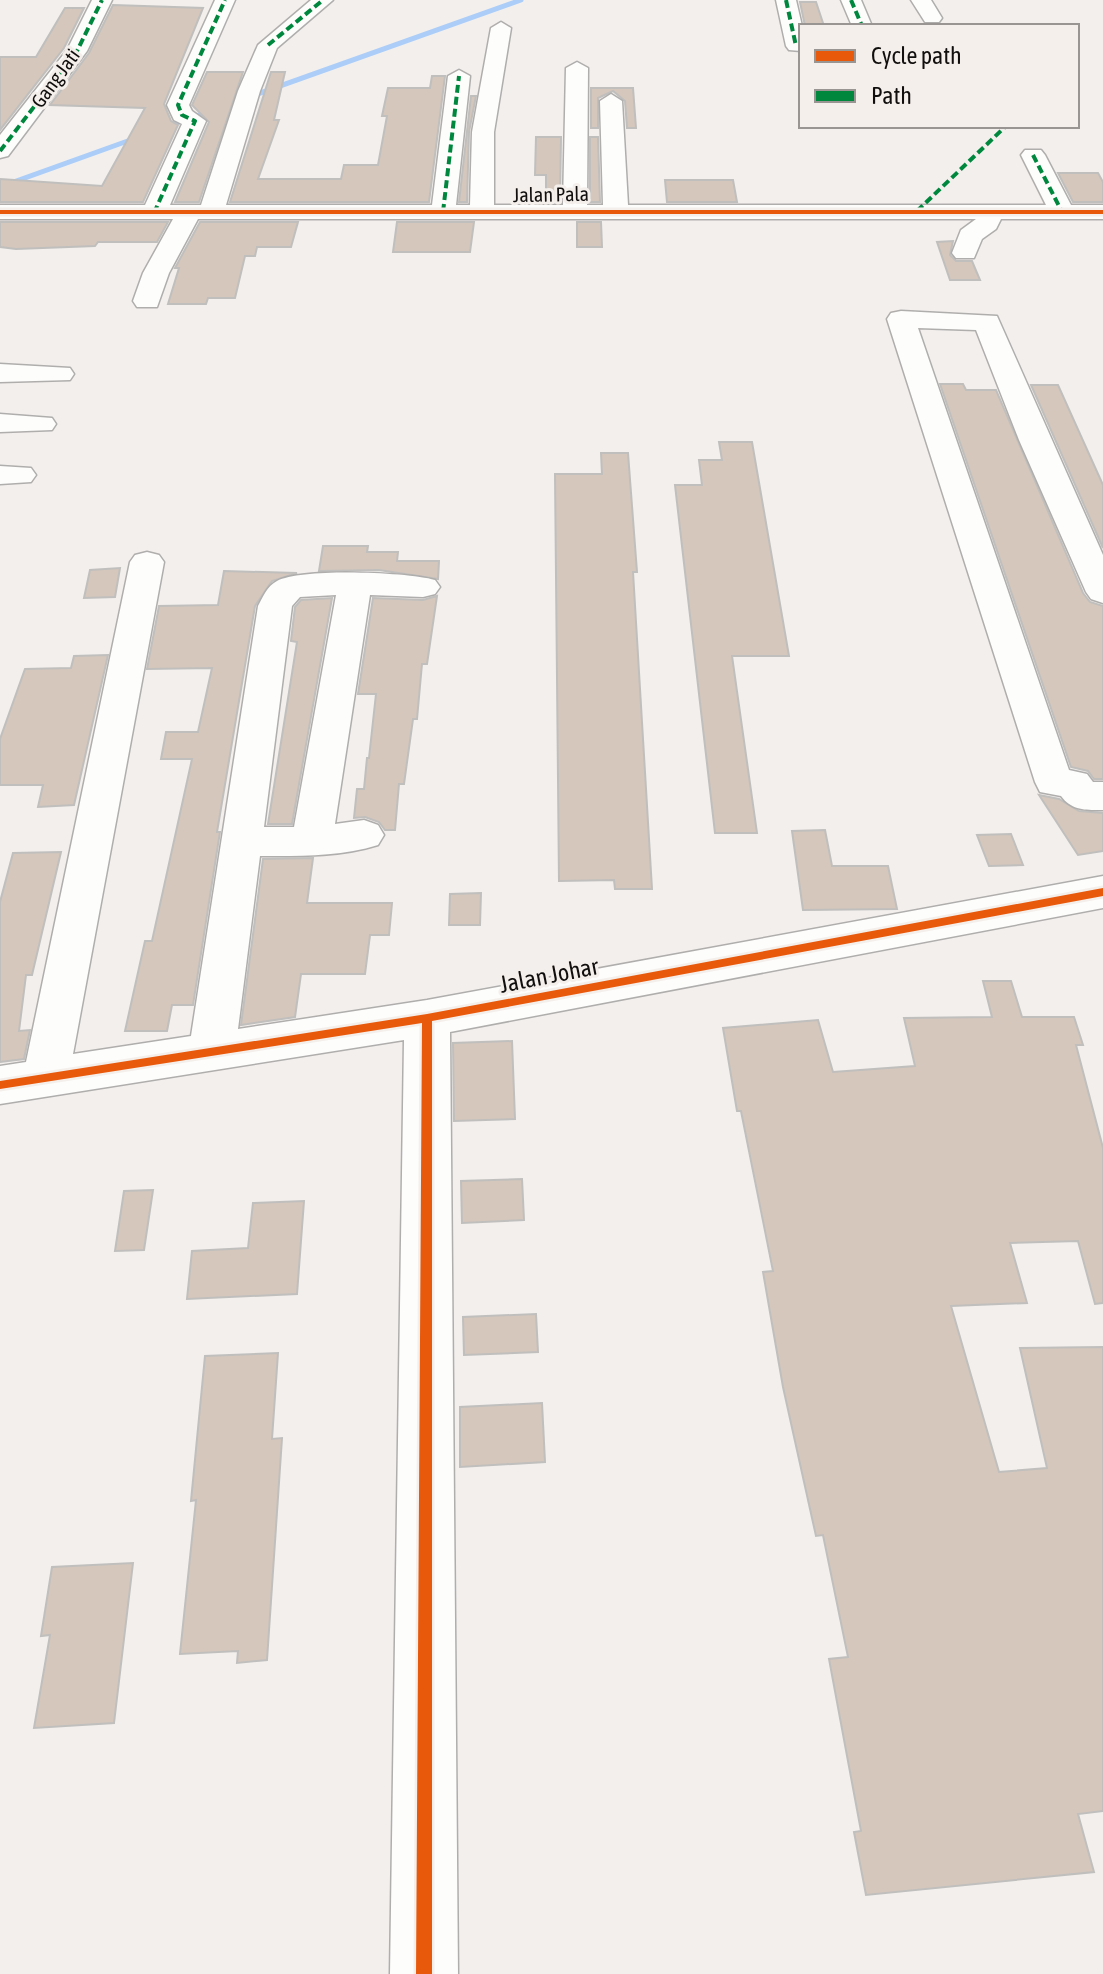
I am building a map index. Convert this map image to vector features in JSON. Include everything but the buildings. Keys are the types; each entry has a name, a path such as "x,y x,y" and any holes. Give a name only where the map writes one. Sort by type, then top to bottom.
{"street":[{"name":"Gang Jati","path":"0,151 77,51 102,0"},
{"path":"154,213 188,118 178,105 225,0"},
{"path":"147,301 156,273 201,212 268,45 323,0"},
{"path":"786,0 796,46"},
{"path":"851,0 861,24"},
{"path":"921,0 932,18"},
{"path":"482,213 483,132 501,28"},
{"path":"575,212 577,68"},
{"path":"443,212 459,76"},
{"path":"611,101 616,211"},
{"path":"1033,155 1062,212"},
{"path":"369,213 377,183"},
{"name":"Jalan Pala","path":"0,212 1103,212"},
{"path":"965,253 970,235 987,224 992,212"},
{"path":"1103,592 987,322 901,319 1054,782 1073,784 1082,796 1103,796"},
{"path":"0,373 60,374"},
{"path":"0,423 41,424"},
{"path":"46,1077 147,562"},
{"path":"312,841 355,584"},
{"path":"212,1051 275,606 282,593 292,587 355,584 423,587"},
{"path":"241,842 312,841 364,835"},
{"name":"Jalan Johar","path":"0,1085 427,1018 1103,892"},
{"path":"424,1974 427,1018"}],"waterway":[{"path":"165,127 521,0"},
{"path":"0,187 136,138"}],"marked path":[{"path":"0,151 77,51 102,0"},
{"path":"154,213 195,121 182,115 178,105 225,0"},
{"path":"268,45 323,0"},
{"path":"786,0 796,46"},
{"path":"851,0 861,24"},
{"path":"443,212 459,76"},
{"path":"917,211 1004,128"},
{"path":"1033,155 1062,212"}],"cycle path":[{"path":"0,212 1103,212"},
{"path":"0,1085 427,1018 1103,892"},
{"path":"424,1974 427,1018"}]}
